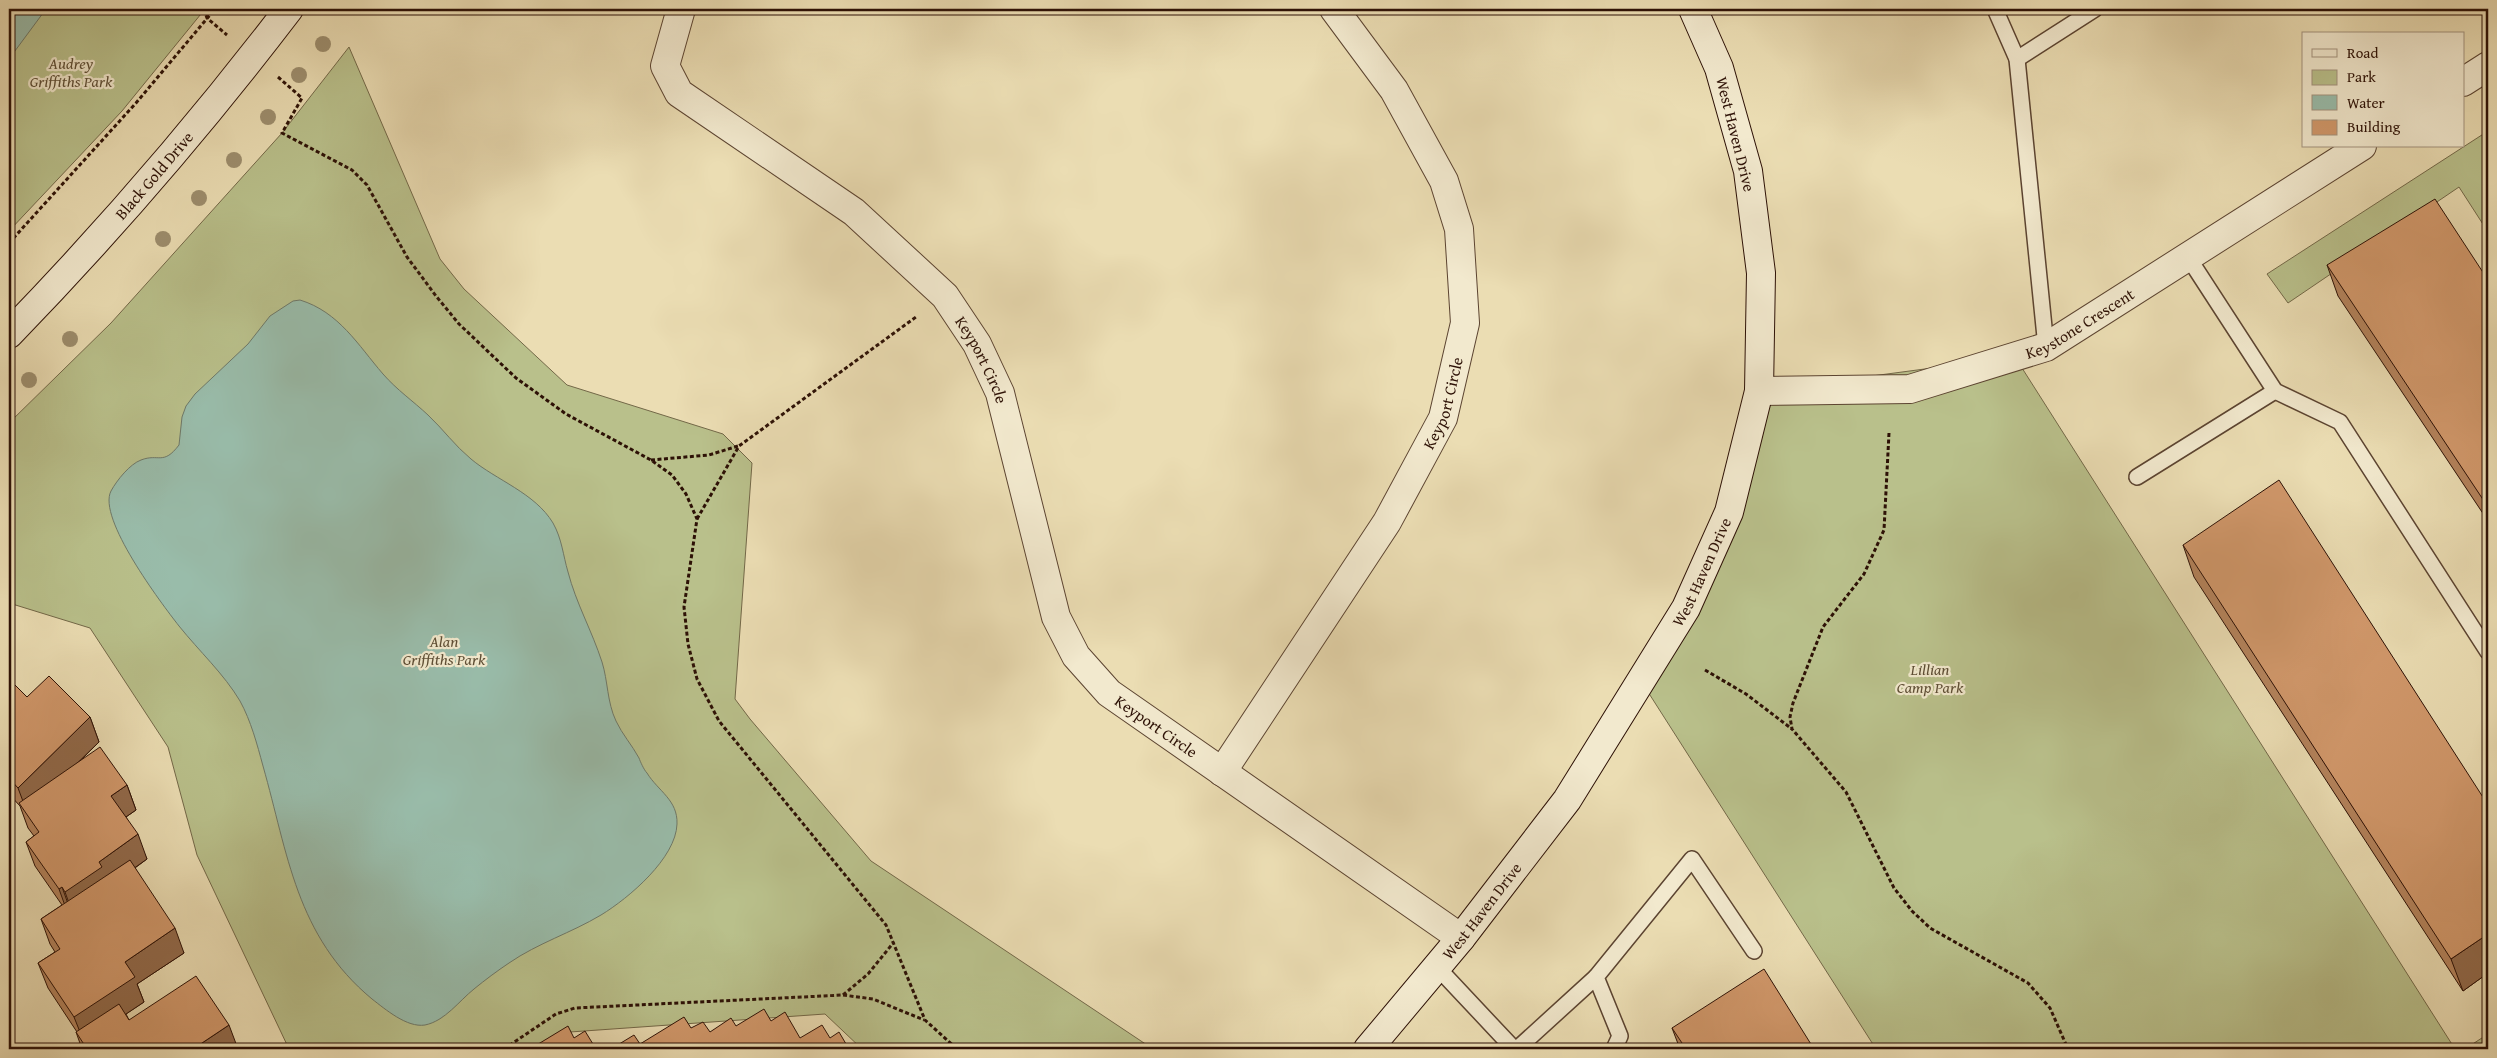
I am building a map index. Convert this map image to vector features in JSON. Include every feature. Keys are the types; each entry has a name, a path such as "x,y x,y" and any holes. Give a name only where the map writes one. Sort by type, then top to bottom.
{"street":[{"name":"Black Gold Drive","path":"9,334 77,264 139,193 253,56 289,9"},
{"name":"Keyport Circle","path":"681,9 665,66 679,93 854,212 946,296 977,344 1000,393 1056,617 1076,656 1109,693 1461,938"},
{"name":"Keyport Circle","path":"1222,772 1397,505 1443,418 1465,323 1459,228 1444,182 1394,90 1334,9"},
{"name":"West Haven Drive","path":"1368,1049 1461,938 1567,800 1686,608 1729,512 1759,391 1761,273 1748,171 1719,68 1692,9"},
{"path":"2464,81 2488,66"},
{"name":"Keystone Crescent","path":"1759,391 1910,389 2046,347 2359,148"}],"lane":[{"path":"1995,9 2017,59 2046,347"},
{"path":"2017,59 2095,9"},
{"path":"2188,257 2275,391 2340,422 2488,652"},
{"path":"2137,477 2275,391"},
{"path":"1437,967 1516,1049 1596,977 1692,859 1754,951"},
{"path":"1596,977 1620,1036 1614,1049"}],"path":[{"path":"204,9 207,18 302,98 282,133 352,170 367,185 407,257 459,324 516,378 566,414 651,460 672,476 686,494 697,519"},
{"path":"9,243 136,103 215,9"},
{"path":"651,460 709,455 739,446 946,296"},
{"path":"1792,730 1790,717 1792,704 1823,627 1864,574 1884,530 1889,433"},
{"path":"739,446 697,519 684,607 688,644 697,679 719,721 886,925 925,1020"},
{"path":"1705,670 1746,694 1792,730 1846,792 1894,888 1912,911 1930,928 2028,983 2050,1008 2068,1049"},
{"path":"843,995 868,974 894,941"},
{"path":"504,1049 556,1014 576,1008 843,995 873,999 925,1020 957,1049"}],"green space":[{"name":"Audrey Griffiths Park","path":"9,9 205,9 122,111 9,231"},
{"name":"Alan Griffiths Park","path":"349,47 440,259 464,289 567,385 723,434 752,463 735,699 750,719 871,861 1153,1049 862,1049 825,1014 570,1032 543,1049 289,1049 197,855 168,747 90,628 9,603 9,423 111,323 282,133"},
{"path":"2488,131 2488,232 2459,187 2288,303 2267,274"},
{"name":"Lillian Camp Park","path":"2015,357 2455,1049 1876,1049 1641,681 1686,608 1759,391"},
{"path":"2488,1034 2488,1049 2465,1049"}],"water":[{"path":"9,9 46,9 9,59"},
{"path":"300,300 314,305 337,321 388,380 428,415 471,459 526,495 545,512 553,523 558,535 571,583 602,662 616,721 646,772 671,802 676,816 675,837 669,850 649,876 625,898 601,915 520,956 478,986 445,1015 425,1025 411,1024 404,1021 377,1003 347,975 326,948 298,892 288,862 256,741 244,709 227,681 179,626 146,580 122,540 113,520 109,504 111,491 124,473 133,465 147,458 165,457 179,445 182,417 186,406 195,394 248,344 270,316 293,301"}],"building":[{"path":"2435,199 2488,280 2488,507 2327,265"},
{"path":"2279,480 2488,805 2488,934 2451,959 2183,545"},
{"path":"49,676 90,717 18,788 9,778 9,679 27,697"},
{"path":"100,747 127,785 111,796 138,834 99,862 102,867 65,892 62,887 59,889 26,842 39,832 19,803"},
{"path":"130,860 175,928 125,962 135,977 74,1017 38,963 60,949 41,919"},
{"path":"1764,969 1814,1049 1686,1049 1672,1028"},
{"path":"196,976 229,1025 193,1049 87,1049 76,1032 119,1004 129,1020"},
{"path":"764,1009 771,1021 785,1012 800,1038 822,1025 830,1038 839,1032 849,1049 611,1049 634,1035 640,1044 684,1017 691,1028 703,1022 710,1032 731,1018 736,1026"},
{"path":"568,1026 574,1038 585,1031 596,1049 530,1049"}]}
